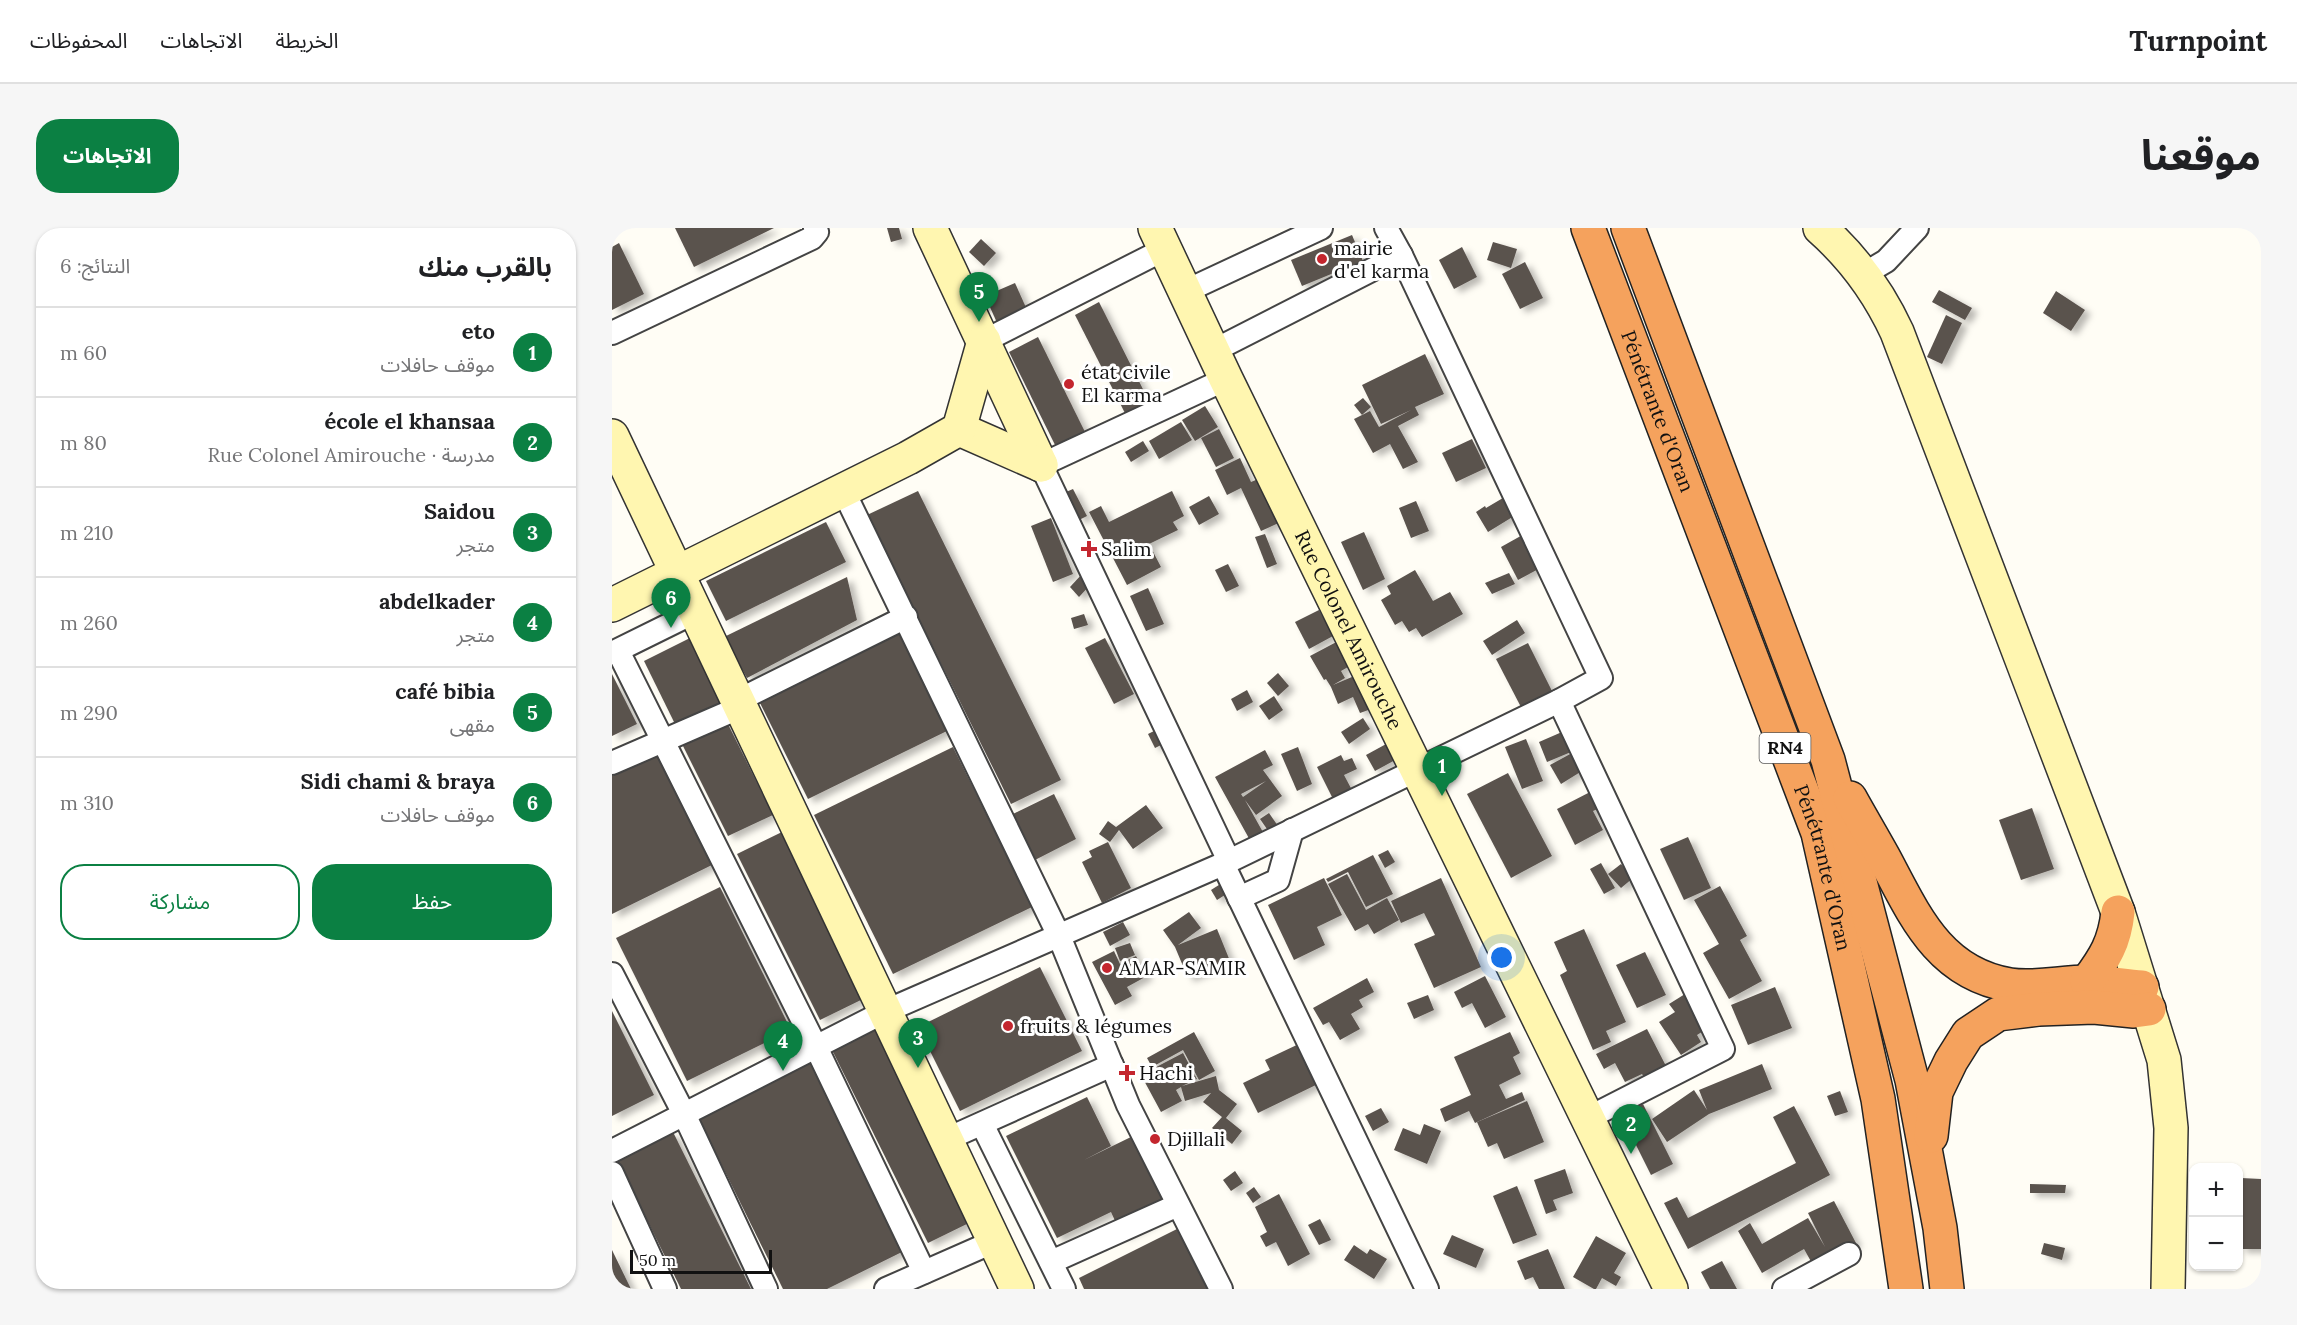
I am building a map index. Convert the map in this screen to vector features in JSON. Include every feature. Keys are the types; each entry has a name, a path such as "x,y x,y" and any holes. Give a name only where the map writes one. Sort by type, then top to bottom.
{"highway":[{"name":"Pénétrante d'Oran","path":"1588,228 1818,833 1878,1099 1906,1289"},
{"name":"Pénétrante d'Oran","path":"1628,228 1828,760 1911,1080 1940,1228 1947,1289"},
{"path":"1828,760 1913,914 1942,951 1962,967 1983,978 2010,985 2032,987 2087,982 2146,998 2134,1011 2083,1008 1998,1014 1968,1034 1951,1061 1936,1092 1931,1131 1940,1228"},
{"path":"2087,982 2109,950 2116,932 2118,912"}],"street":[{"path":"612,333 812,238 817,232 815,228"},
{"path":"930,228 1226,862 1239,898 1427,1289"},
{"path":"1184,292 1322,228"},
{"path":"612,1151 886,1011 1226,862 1559,701 1601,678 1401,255 1386,228"},
{"path":"1820,228 1839,244 1864,274 1898,332 2118,912 2164,1060 2171,1128 2168,1289"},
{"path":"1864,274 1886,261 1917,228"},
{"path":"612,605 960,429 984,342 1160,239"},
{"name":"Rue Colonel Amirouche","path":"1160,239 1671,1289"},
{"path":"1041,465 1220,365 1401,255"},
{"path":"960,429 1041,465"},
{"path":"612,436 1017,1289"},
{"path":"843,490 1059,936 1128,1105 1221,1289"},
{"path":"695,612 615,652 663,741 816,1047 924,1272"},
{"path":"612,763 740,704 906,617"},
{"path":"1559,701 1723,1049 1587,1118"},
{"path":"1239,898 1278,880 1292,830"},
{"path":"612,974 684,1114 766,1289"},
{"path":"947,1139 1112,1065"},
{"path":"982,1124 1064,1289"},
{"path":"612,1173 621,1217 665,1289"},
{"path":"1051,1262 1178,1205"},
{"path":"886,1289 995,1240"},
{"path":"1784,1289 1849,1254"}],"building":[{"path":"675,228 774,228 694,267"},
{"path":"887,228 899,228 902,239 891,242"},
{"path":"1352,235 1363,261 1302,286 1291,260"},
{"path":"981,239 996,253 984,266 969,252"},
{"path":"1493,242 1517,249 1511,268 1487,260"},
{"path":"619,243 644,294 612,310 612,247"},
{"path":"1462,247 1477,277 1454,289 1439,260"},
{"path":"1525,262 1543,298 1520,309 1502,274"},
{"path":"1015,283 1028,312 998,325 985,296"},
{"path":"1939,290 1972,308 1965,320 1932,302"},
{"path":"2056,291 2085,310 2071,331 2043,313"},
{"path":"1099,302 1153,409 1129,421 1075,315"},
{"path":"1946,315 1962,323 1942,364 1927,357"},
{"path":"1038,337 1088,438 1059,453 1009,352"},
{"path":"1425,354 1444,394 1415,407 1419,415 1398,426 1418,462 1403,469 1390,444 1373,453 1354,419 1370,411 1379,427 1411,410 1381,424 1362,385"},
{"path":"1363,398 1371,407 1362,415 1354,405"},
{"path":"1205,406 1218,427 1195,441 1182,420"},
{"path":"1181,422 1192,440 1159,459 1149,441"},
{"path":"1219,429 1234,458 1216,467 1201,438"},
{"path":"1472,439 1486,468 1456,482 1442,453"},
{"path":"1143,441 1149,451 1131,462 1125,452"},
{"path":"1240,458 1251,482 1263,477 1283,521 1261,531 1241,488 1227,495 1215,470"},
{"path":"1073,489 1087,516 1079,520 1066,492"},
{"path":"918,491 1061,780 1011,804 867,515"},
{"path":"1172,491 1184,516 1173,522 1178,530 1149,544 1161,567 1127,585 1089,512 1101,506 1109,522"},
{"path":"1508,495 1519,513 1488,532 1476,512"},
{"path":"1209,496 1219,514 1199,525 1189,507"},
{"path":"1416,501 1429,531 1411,538 1399,508"},
{"path":"1051,518 1073,574 1053,582 1031,526"},
{"path":"826,522 846,562 726,621 706,581"},
{"path":"1364,532 1385,579 1363,590 1341,542"},
{"path":"1526,533 1544,566 1518,580 1501,547"},
{"path":"1265,534 1277,564 1267,568 1255,537"},
{"path":"1228,564 1239,586 1226,592 1215,570"},
{"path":"1415,570 1433,601 1450,592 1463,614 1422,637 1416,628 1409,632 1402,621 1395,625 1381,600 1391,594 1387,586"},
{"path":"1509,573 1515,584 1492,594 1485,583"},
{"path":"1082,574 1092,583 1079,597 1070,587"},
{"path":"847,577 857,620 747,678 724,637"},
{"path":"1148,588 1164,624 1146,631 1130,596"},
{"path":"1319,610 1333,636 1309,649 1295,622"},
{"path":"1084,614 1088,625 1074,629 1071,618"},
{"path":"1517,620 1525,633 1492,655 1483,641"},
{"path":"901,629 951,729 808,799 758,699"},
{"path":"690,638 721,702 675,724 644,661"},
{"path":"1105,638 1134,694 1114,704 1085,648"},
{"path":"1342,639 1355,663 1341,671 1345,678 1333,685 1359,674 1374,708 1360,713 1353,697 1338,704 1331,687 1326,679 1324,680 1310,656"},
{"path":"1528,643 1553,693 1522,709 1496,659"},
{"path":"1278,673 1289,686 1278,696 1267,683"},
{"path":"612,674 637,724 612,736"},
{"path":"1247,690 1253,702 1237,711 1231,699"},
{"path":"1274,696 1283,710 1269,720 1259,706"},
{"path":"1363,718 1370,729 1349,744 1341,732"},
{"path":"726,720 773,815 728,836 681,742"},
{"path":"1160,728 1167,742 1155,748 1148,734"},
{"path":"1562,732 1571,752 1547,762 1539,742"},
{"path":"1526,739 1543,781 1522,789 1505,747"},
{"path":"1388,743 1397,759 1375,771 1366,755"},
{"path":"953,747 1032,907 893,974 814,815"},
{"path":"1298,747 1312,784 1297,791 1281,754"},
{"path":"1265,750 1273,765 1263,770 1282,796 1256,815 1245,800 1264,834 1251,842 1215,777","holes":["1266,781 1243,797 1241,794"]},
{"path":"661,752 716,863 612,914 612,776"},
{"path":"1572,753 1582,771 1561,784 1550,765"},
{"path":"1341,755 1344,761 1352,758 1357,769 1344,775 1353,792 1334,801 1317,767"},
{"path":"1508,773 1552,856 1511,878 1467,794"},
{"path":"1594,790 1602,807 1593,811 1603,830 1575,845 1557,809"},
{"path":"1054,794 1076,839 1035,860 1013,814"},
{"path":"1146,805 1163,828 1133,849 1119,830 1110,842 1099,834 1108,821 1116,827"},
{"path":"2032,808 2054,869 2021,880 1999,820"},
{"path":"1269,813 1278,826 1269,832 1260,819"},
{"path":"782,832 865,998 820,1020 737,854"},
{"path":"1688,837 1711,888 1684,900 1660,849"},
{"path":"1108,842 1131,888 1102,903 1082,862 1092,857 1089,851"},
{"path":"1388,850 1395,862 1385,868 1378,855"},
{"path":"1373,855 1393,894 1366,907 1348,872 1328,882 1326,879"},
{"path":"1601,863 1615,888 1604,894 1590,869"},
{"path":"1621,864 1633,878 1621,888 1608,874"},
{"path":"1347,874 1366,910 1387,898 1399,920 1374,934 1368,924 1355,931 1328,884"},
{"path":"1324,878 1342,915 1317,927 1325,945 1294,960 1268,905"},
{"path":"1441,878 1481,967 1434,988 1414,944 1435,935 1424,913 1401,923 1391,901"},
{"path":"1222,883 1228,893 1217,900 1211,890"},
{"path":"1720,886 1747,936 1740,940 1762,981 1729,999 1703,953 1719,944 1694,900"},
{"path":"720,887 791,1030 687,1081 616,938"},
{"path":"1189,912 1201,928 1178,945 1217,929 1230,961 1188,978 1175,947 1163,930"},
{"path":"1123,922 1130,935 1110,946 1103,932"},
{"path":"1584,929 1626,1022 1606,1031 1611,1042 1593,1050 1560,975 1567,971 1554,942"},
{"path":"1130,943 1135,955 1120,961 1115,948"},
{"path":"1114,951 1120,964 1136,956 1147,976 1127,987 1132,996 1115,1005 1092,962"},
{"path":"1645,952 1666,995 1637,1008 1616,965"},
{"path":"1040,967 1082,1051 960,1111 918,1027"},
{"path":"1485,976 1506,1017 1485,1028 1472,1003 1462,1008 1454,992"},
{"path":"1367,978 1374,992 1359,1000 1363,1007 1351,1014 1360,1029 1340,1040 1329,1022 1323,1025 1313,1008"},
{"path":"1775,987 1792,1028 1748,1045 1731,1005"},
{"path":"1685,994 1708,1028 1697,1035 1701,1042 1681,1055 1659,1022 1675,1012 1669,1004"},
{"path":"1428,995 1434,1010 1414,1019 1407,1003"},
{"path":"612,1011 654,1095 612,1116"},
{"path":"880,1027 975,1220 928,1243 832,1050"},
{"path":"1647,1029 1666,1066 1644,1077 1642,1074 1625,1082 1615,1063 1604,1069 1596,1054"},
{"path":"1194,1032 1215,1071 1199,1080 1183,1050 1152,1067 1147,1058"},
{"path":"1510,1032 1520,1053 1513,1057 1521,1074 1499,1085 1506,1099 1522,1092 1525,1100 1475,1123 1469,1111 1445,1122 1440,1109 1471,1095 1454,1057"},
{"path":"1301,1043 1320,1083 1258,1113 1243,1083 1270,1070 1265,1060"},
{"path":"1183,1053 1197,1079 1182,1086 1216,1076 1219,1090 1237,1104 1226,1118 1242,1131 1232,1144 1212,1128 1222,1117 1203,1102 1211,1093 1185,1101 1181,1087 1176,1090 1182,1101 1161,1112 1141,1075"},
{"path":"810,1057 906,1250 827,1289 783,1289 696,1113"},
{"path":"1762,1064 1772,1089 1709,1114 1667,1142 1652,1119 1694,1090 1707,1110 1699,1090"},
{"path":"1840,1091 1848,1112 1835,1116 1827,1096"},
{"path":"1087,1097 1111,1146 1084,1160 1135,1135 1173,1211 1122,1236 1111,1212 1057,1238 1006,1136"},
{"path":"1527,1101 1544,1142 1504,1159 1497,1143 1488,1147 1477,1122"},
{"path":"1643,1104 1673,1164 1651,1175 1621,1115"},
{"path":"1794,1106 1830,1175 1688,1249 1664,1203 1677,1197 1688,1218 1796,1163 1773,1117"},
{"path":"1381,1108 1389,1122 1373,1131 1365,1116"},
{"path":"1424,1124 1441,1131 1427,1164 1394,1150 1403,1128 1420,1135"},
{"path":"673,1132 751,1289 681,1289 617,1159"},
{"path":"1565,1169 1573,1193 1553,1200 1557,1210 1546,1214 1534,1180"},
{"path":"1235,1171 1243,1183 1231,1191 1223,1180"},
{"path":"2243,1178 2261,1179 2261,1249 2243,1249"},
{"path":"2030,1184 2066,1185 2065,1193 2030,1193"},
{"path":"1517,1186 1537,1235 1513,1244 1493,1196"},
{"path":"1254,1187 1261,1197 1253,1203 1246,1193"},
{"path":"1279,1194 1310,1254 1288,1266 1276,1242 1266,1247 1260,1236 1267,1232 1255,1207"},
{"path":"1834,1201 1856,1243 1813,1265 1804,1249 1762,1273 1738,1231 1750,1223 1762,1244 1808,1218 1825,1247 1808,1213"},
{"path":"1320,1219 1331,1240 1319,1245 1308,1225"},
{"path":"1179,1228 1209,1289 1084,1289 1079,1278"},
{"path":"1452,1235 1484,1249 1476,1268 1443,1254"},
{"path":"1596,1236 1626,1253 1614,1273 1621,1277 1616,1286 1602,1278 1594,1289 1573,1277"},
{"path":"2044,1243 2065,1248 2062,1260 2041,1254"},
{"path":"1354,1245 1367,1254 1370,1249 1387,1259 1374,1279 1344,1260"},
{"path":"1548,1249 1565,1289 1539,1289 1533,1277 1525,1280 1517,1261"},
{"path":"612,1250 631,1289 612,1289"},
{"path":"1722,1261 1737,1289 1710,1289 1701,1272"}],"place":[{"name":"mairie d'el karma","path":"1322,259"},
{"name":"café bibia","path":"979,322"},
{"name":"état civile El karma","path":"1069,384"},
{"name":"Salim","path":"1089,549"},
{"name":"Sidi chami & braya","path":"671,628"},
{"name":"eto","path":"1442,796"},
{"name":"AMAR-SAMIR","path":"1107,968"},
{"name":"fruits & légumes","path":"1008,1026"},
{"name":"Saidou","path":"918,1068"},
{"name":"abdelkader","path":"783,1071"},
{"name":"Hachi","path":"1127,1073"},
{"name":"Djillali","path":"1155,1139"},
{"name":"école el khansaa","path":"1631,1154"}]}
